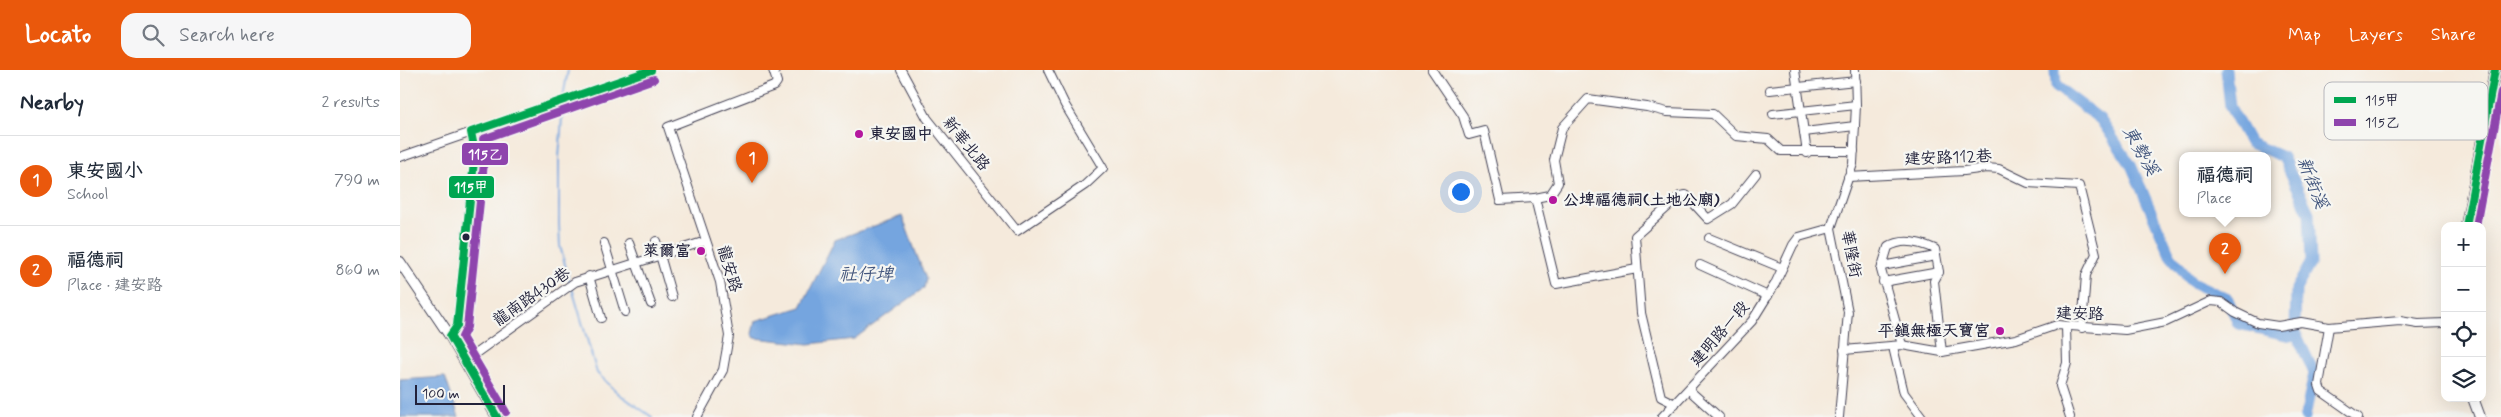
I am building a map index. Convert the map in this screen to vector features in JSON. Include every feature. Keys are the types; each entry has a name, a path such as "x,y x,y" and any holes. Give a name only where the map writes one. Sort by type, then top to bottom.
{"main road":[{"path":"2488,108 2495,70"},
{"path":"2467,222 2482,140"},
{"path":"400,262 450,336 496,416"},
{"path":"2474,402 2480,417"}],"street":[{"path":"400,157 651,70"},
{"name":"龍安路","path":"697,417 723,370 729,346 727,313 720,282 668,127 774,86 777,82 773,70"},
{"name":"新華北路","path":"901,70 927,118 1017,230 1085,185 1104,168 1065,105 1048,70"},
{"path":"1432,70 1463,116 1469,135 1484,131 1500,200 1550,195 1558,183 1554,160 1562,128 1588,99 1647,107 1667,112 1712,114 1736,136 1768,139 1781,151 1807,153 1854,151"},
{"path":"1794,70 1802,111 1807,153"},
{"name":"華隆街","path":"1839,417 1848,312 1831,228 1853,164 1856,105 1855,70"},
{"path":"1770,90 1856,81"},
{"path":"1773,114 1856,105"},
{"path":"1804,132 1855,126"},
{"path":"450,336 457,326 471,193 475,152 471,132"},
{"name":"建安路112巷","path":"1848,176 1964,172 1986,168 1999,169 2028,183 2079,186 2096,254 2086,274 2082,328"},
{"path":"1675,404 1661,397 1641,313 1635,236 1680,196 1686,195 1708,219 1732,204 1756,174"},
{"path":"1535,198 1556,284 1638,269"},
{"name":"建明路一段","path":"1662,417 1752,321 1768,296 1793,245 1799,237 1831,228"},
{"path":"1708,238 1782,268"},
{"path":"656,240 672,297"},
{"name":"龍南路430巷","path":"465,361 571,285 589,276 706,241"},
{"path":"604,243 624,312"},
{"path":"629,243 651,304"},
{"path":"1902,345 1883,282 1882,266 1888,248 1893,244 1923,243 1935,249 1939,272 1934,281 1942,352"},
{"path":"1882,266 1936,256"},
{"path":"1700,265 1768,296"},
{"path":"1883,282 1939,272"},
{"path":"589,276 601,318"},
{"name":"建安路","path":"1844,350 1902,345 1942,352 2016,339 2049,326 2126,330 2166,322 2211,301 2222,302 2236,312 2258,323 2278,326 2301,322 2329,326"},
{"path":"2358,417 2321,391 2319,385 2329,326 2368,326 2400,321 2418,324 2441,323"},
{"path":"2066,326 2067,364 2060,386 2070,417"},
{"path":"1893,347 1904,393 1922,417"},
{"path":"1688,390 1719,417"}],"water":[{"name":"社仔埤","path":"902,216 926,279 924,288 854,339 809,344 755,338 752,334 755,321 801,307 835,240"},
{"path":"445,377 459,417 400,417 400,380"}],"waterway":[{"path":"563,97 568,70"},
{"name":"東勢溪","path":"2055,70 2056,86 2100,119 2131,165 2170,255 2192,282 2228,299 2238,324 2290,336 2295,331"},
{"name":"新街溪","path":"2226,70 2230,107 2250,143 2283,157 2309,213 2311,262 2296,289 2295,331 2314,373 2305,417"},
{"path":"563,104 559,158 559,225 560,246 570,283"},
{"path":"572,288 597,373 619,394 652,417"}],"transit line":[{"name":"115甲","path":"497,417 450,336 457,326 475,152 471,132 651,70"},
{"name":"115甲","path":"2488,108 2495,70"},
{"name":"115乙","path":"506,412 462,337 467,327 485,153 483,139 654,79"},
{"name":"115乙","path":"2477,222 2501,92"},
{"name":"115甲","path":"2467,222 2482,140"}],"place":[{"name":"東安國中","path":"859,134"},
{"name":"東安國小","path":"752,183"},
{"name":"公埤福德祠(土地公廟)","path":"1553,200"},
{"name":"萊爾富","path":"701,251"},
{"name":"福德祠","path":"2225,274"},
{"name":"平鎮無極天寶宮","path":"2000,331"}]}
